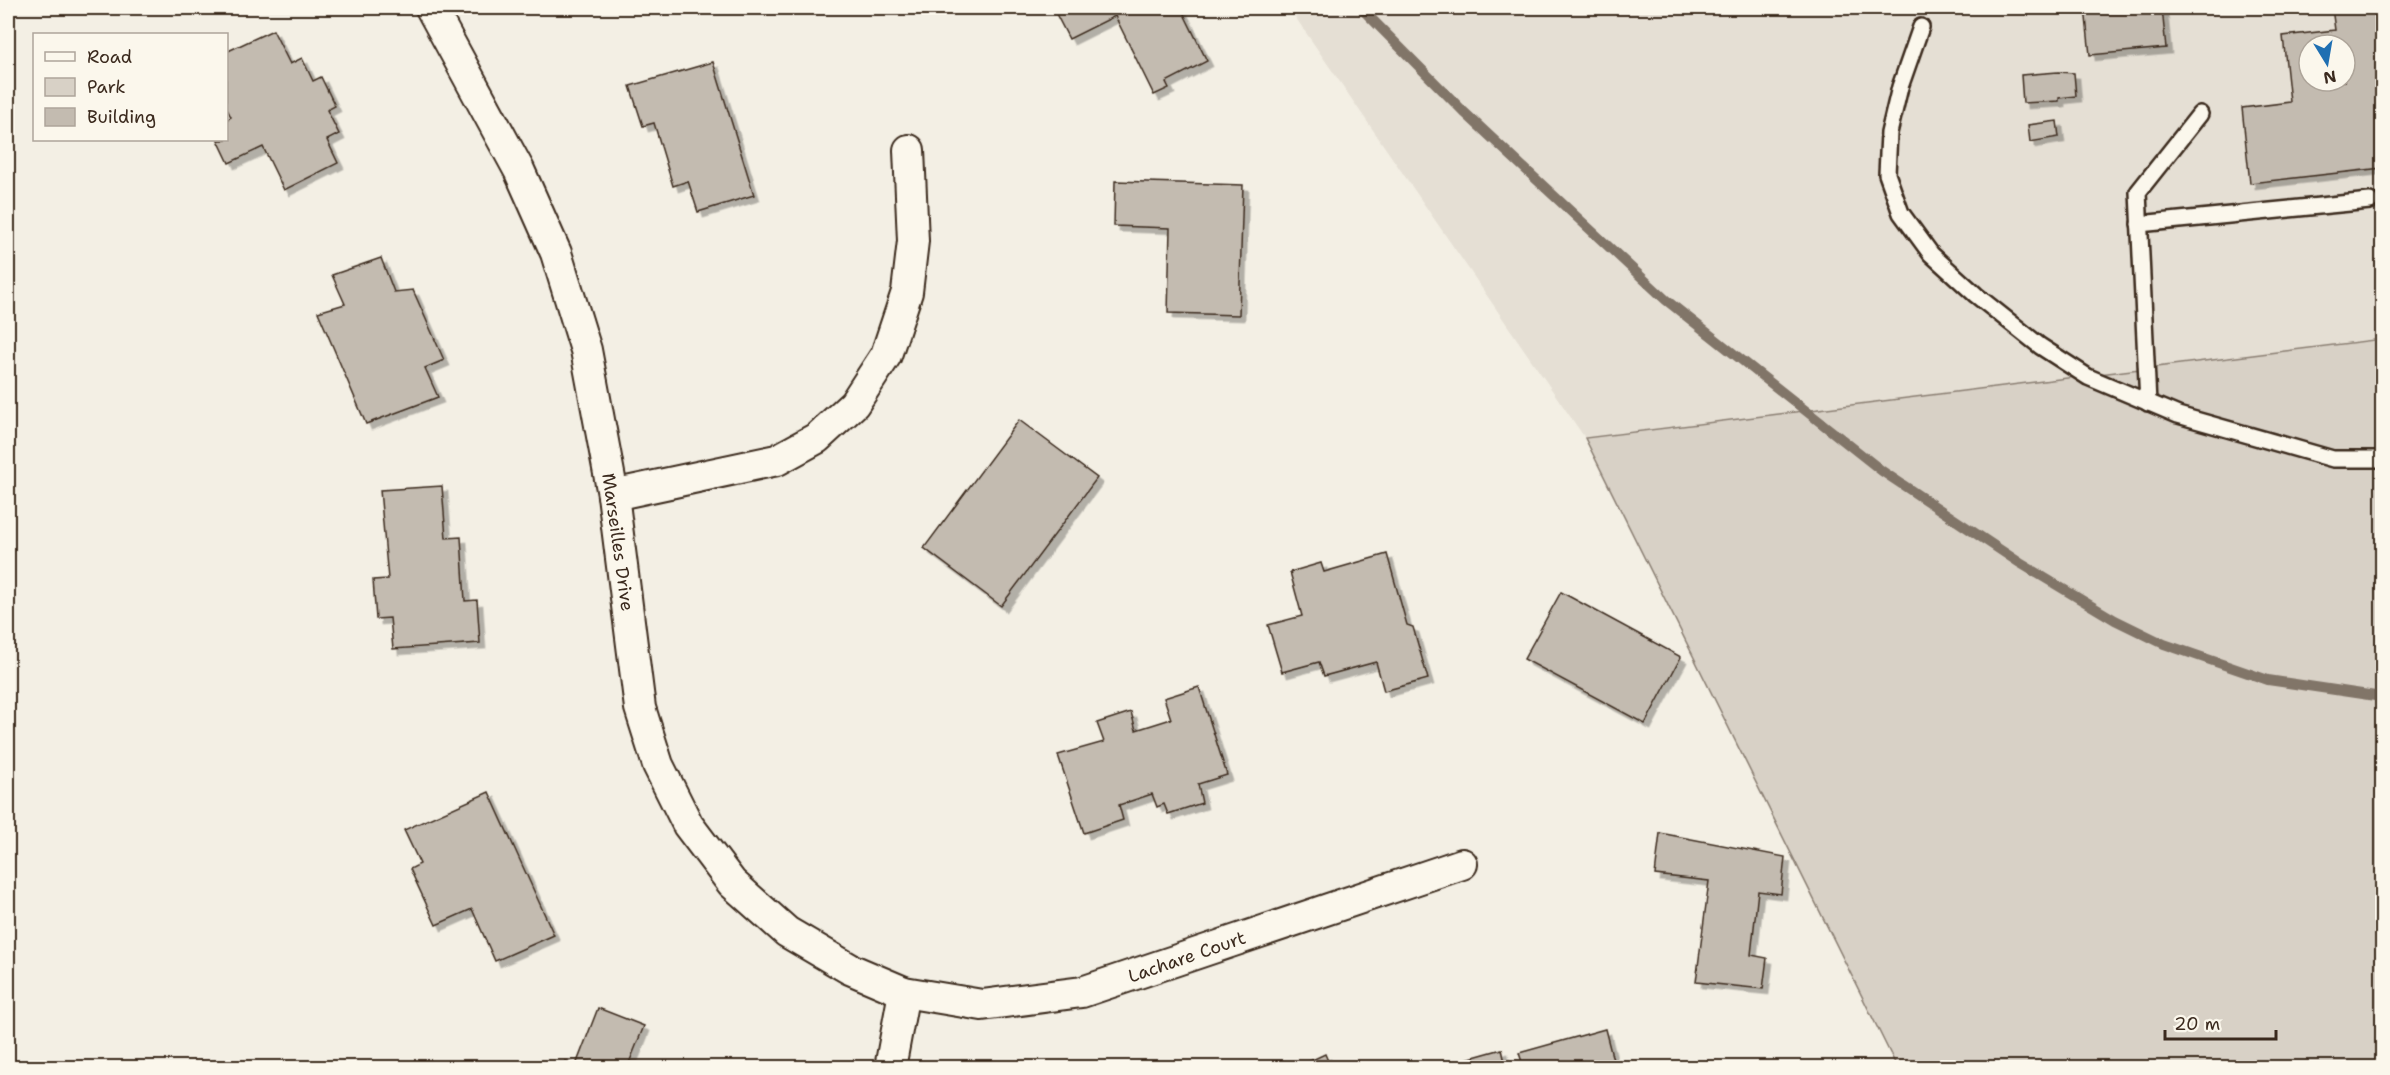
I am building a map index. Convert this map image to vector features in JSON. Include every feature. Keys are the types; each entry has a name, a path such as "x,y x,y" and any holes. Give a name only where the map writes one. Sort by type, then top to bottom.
{"street":[{"name":"Marseilles Drive","path":"431,8 519,171 556,253 586,350 613,495 640,708 658,765 688,825 732,883 787,932 850,969 904,992"},
{"path":"613,495 777,460 817,438 854,404 886,354 907,292 913,241 909,150"},
{"name":"Lachare Court","path":"904,992 982,1005 1082,992 1462,864"},
{"path":"890,1068 904,992"}],"lane":[{"path":"1921,27 1900,87 1889,133 1887,174 1901,213 1931,254 1976,295 2040,346 2088,377 2178,416 2333,459 2382,459"},
{"path":"2148,403 2138,192 2200,114"},
{"path":"2139,224 2370,201"}],"shaded area":[{"path":"1289,8 2382,8 2382,339 1585,438"}],"green space":[{"path":"2382,339 2382,1067 1897,1067 1585,438"}],"building":[{"path":"1053,8 1181,8 1207,61 1166,82 1169,88 1154,95 1115,16 1069,39"},
{"path":"2085,8 2162,8 2166,48 2090,55"},
{"path":"2332,8 2382,8 2382,168 2250,183 2242,108 2290,102 2283,36 2297,34 2297,93 2357,93 2357,33 2309,33 2335,30"},
{"path":"273,30 290,64 302,58 313,81 321,77 335,106 327,110 339,134 327,140 338,163 284,190 263,147 229,163 218,141 228,141 228,119 231,117 228,111 228,51"},
{"path":"713,62 754,195 698,212 688,181 673,186 654,123 643,126 630,86"},
{"path":"2074,73 2076,96 2059,98 2059,101 2023,103 2021,75"},
{"path":"2057,121 2059,137 2030,142 2028,125"},
{"path":"1115,181 1243,185 1239,315 1168,313 1170,228 1114,226"},
{"path":"381,258 394,292 413,290 444,360 425,368 438,397 366,424 318,312 345,304 332,275"},
{"path":"1019,420 1097,478 1001,606 924,548"},
{"path":"442,486 446,538 461,537 465,601 477,600 480,643 393,649 390,618 376,619 373,580 388,579 380,490"},
{"path":"1387,554 1407,625 1413,627 1428,679 1384,691 1376,662 1324,676 1319,662 1282,672 1268,625 1302,616 1290,572 1321,563 1324,572"},
{"path":"1561,592 1681,657 1645,724 1524,659"},
{"path":"1199,687 1227,775 1198,784 1202,803 1168,814 1164,804 1157,807 1152,794 1119,805 1123,820 1084,833 1058,755 1104,742 1097,723 1131,712 1136,730 1171,719 1164,698"},
{"path":"489,792 554,935 495,961 472,909 436,925 410,869 420,864 404,830"},
{"path":"1660,833 1785,857 1781,894 1758,891 1751,955 1767,958 1763,989 1696,982 1709,881 1655,875"},
{"path":"598,1008 644,1026 627,1068 564,1068 566,1061 576,1065"},
{"path":"1605,1029 1615,1068 1461,1068 1459,1061 1502,1049 1506,1067 1522,1062 1519,1053"},
{"path":"1325,1054 1331,1068 1295,1068"}],"waterway":[{"path":"1361,8 1464,112 1666,300 1882,471 2020,563 2115,620 2164,644 2268,680 2382,697"}]}
